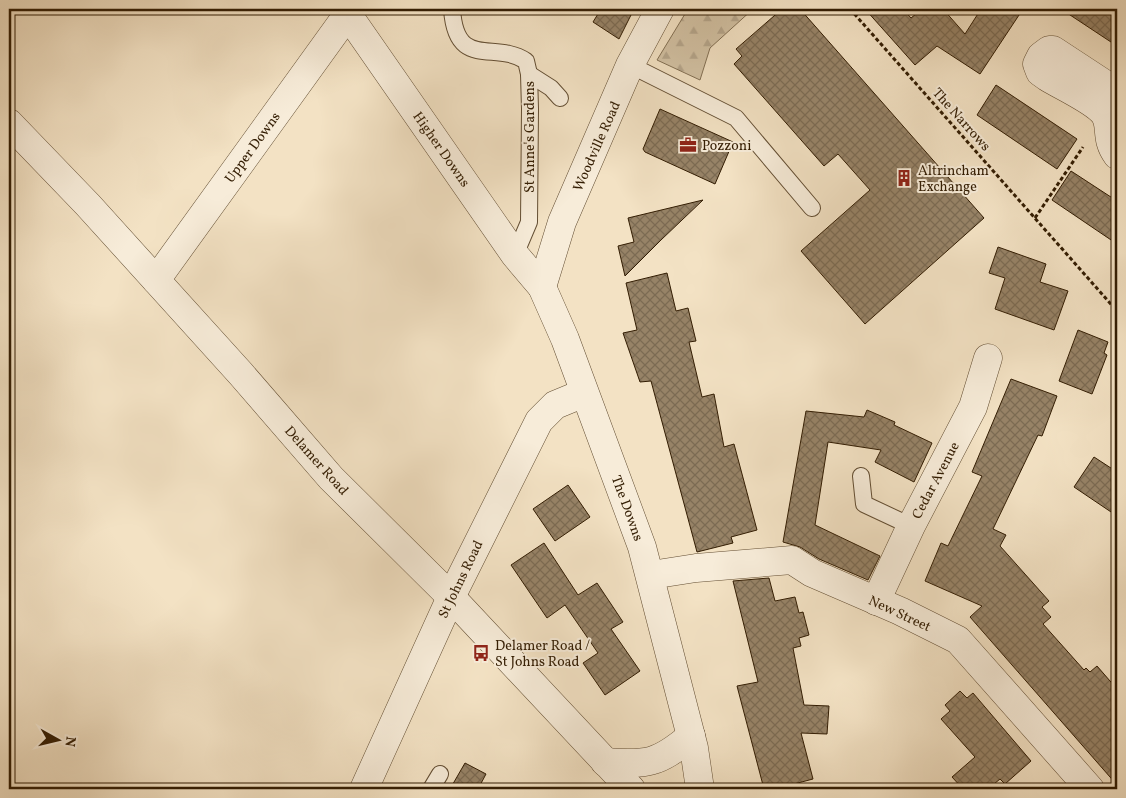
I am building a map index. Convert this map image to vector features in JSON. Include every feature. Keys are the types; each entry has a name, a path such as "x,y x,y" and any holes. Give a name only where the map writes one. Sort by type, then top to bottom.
{"street":[{"name":"Woodville Road","path":"542,287 562,222 630,65 660,9"},
{"name":"Higher Downs","path":"346,11 515,254 542,287"},
{"name":"Upper Downs","path":"156,280 346,11"},
{"path":"1113,104 1108,138 1117,155"},
{"name":"Delamer Road","path":"9,123 88,205 241,374 331,478 451,597 631,789"},
{"name":"The Downs","path":"542,287 566,340 650,575 691,736 700,789"},
{"name":"Cedar Avenue","path":"876,601 911,526 973,407 988,358"},
{"name":"St Johns Road","path":"365,789 451,597 539,421 555,405 584,393"},
{"name":"New Street","path":"650,575 696,568 792,560 812,573 958,640 1090,789"},
{"path":"605,762 633,764 657,761 673,752 691,736"}],"lane":[{"name":"St Anne's Gardens","path":"452,9 453,20 462,42 479,52 516,54 526,61 529,74 529,222 515,254"},
{"path":"630,65 736,118 812,208"},
{"path":"529,74 550,88 560,98"},
{"path":"861,476 864,504 911,526"},
{"path":"431,789 440,774"}],"path":[{"name":"The Narrows","path":"850,9 1117,311"},
{"path":"1035,218 1113,104"}],"green space":[{"path":"688,9 753,9 710,48 700,80 657,60"}],"building":[{"path":"601,9 634,9 619,39 593,22"},
{"name":"Altrincham Exchange","path":"782,9 800,9 984,218 865,324 801,251 870,190 838,154 824,166 734,64 742,56 736,49"},
{"path":"865,9 903,9 911,18 922,9 943,9 965,34 981,9 1023,9 980,74 937,46 915,65"},
{"path":"1061,9 1117,9 1117,46"},
{"path":"996,85 1077,139 1057,169 977,115"},
{"name":"Pozzoni","path":"660,109 733,142 715,184 645,152 643,149"},
{"path":"1071,171 1117,201 1117,244 1052,200"},
{"path":"703,200 625,276 618,246 634,242 628,218"},
{"path":"998,247 1046,264 1040,282 1068,291 1054,330 995,309 1005,278 989,273"},
{"path":"667,273 676,311 688,308 696,341 689,342 702,397 714,394 724,447 734,444 757,530 731,537 733,543 697,552 651,381 640,382 623,333 637,330 626,283"},
{"path":"1078,330 1108,342 1104,353 1107,355 1092,394 1059,381"},
{"path":"1011,379 1057,396 1042,436 1038,435 993,529 1006,535 1000,546 1049,601 1042,607 1051,617 1043,624 1084,670 1086,668 1090,672 1097,666 1117,689 1117,785 970,617 982,606 925,581 941,543 948,546 982,476 972,472"},
{"path":"867,410 895,422 894,425 932,443 914,482 875,462 881,450 828,442 815,525 880,556 868,580 819,559 800,547 783,542 806,411 864,417"},
{"path":"1094,457 1117,472 1117,516 1074,487"},
{"path":"568,485 590,517 555,541 533,509"},
{"path":"544,543 578,595 597,583 623,622 611,629 640,671 605,695 583,663 598,653 565,605 547,618 511,565"},
{"path":"769,578 775,601 795,597 799,613 803,612 809,635 799,638 801,646 793,648 804,705 829,706 827,734 801,733 813,779 794,784 795,789 764,789 737,686 758,682 733,581"},
{"path":"960,691 967,698 973,693 1031,761 1005,784 1000,779 988,789 963,789 952,777 975,757 941,719 950,711 945,705"},
{"path":"465,763 486,774 478,789 450,789"}],"place":[{"name":"Pozzoni","path":"688,145"},
{"name":"Altrincham Exchange","path":"904,178"},
{"name":"Delamer Road / St Johns Road","path":"481,653"}]}
